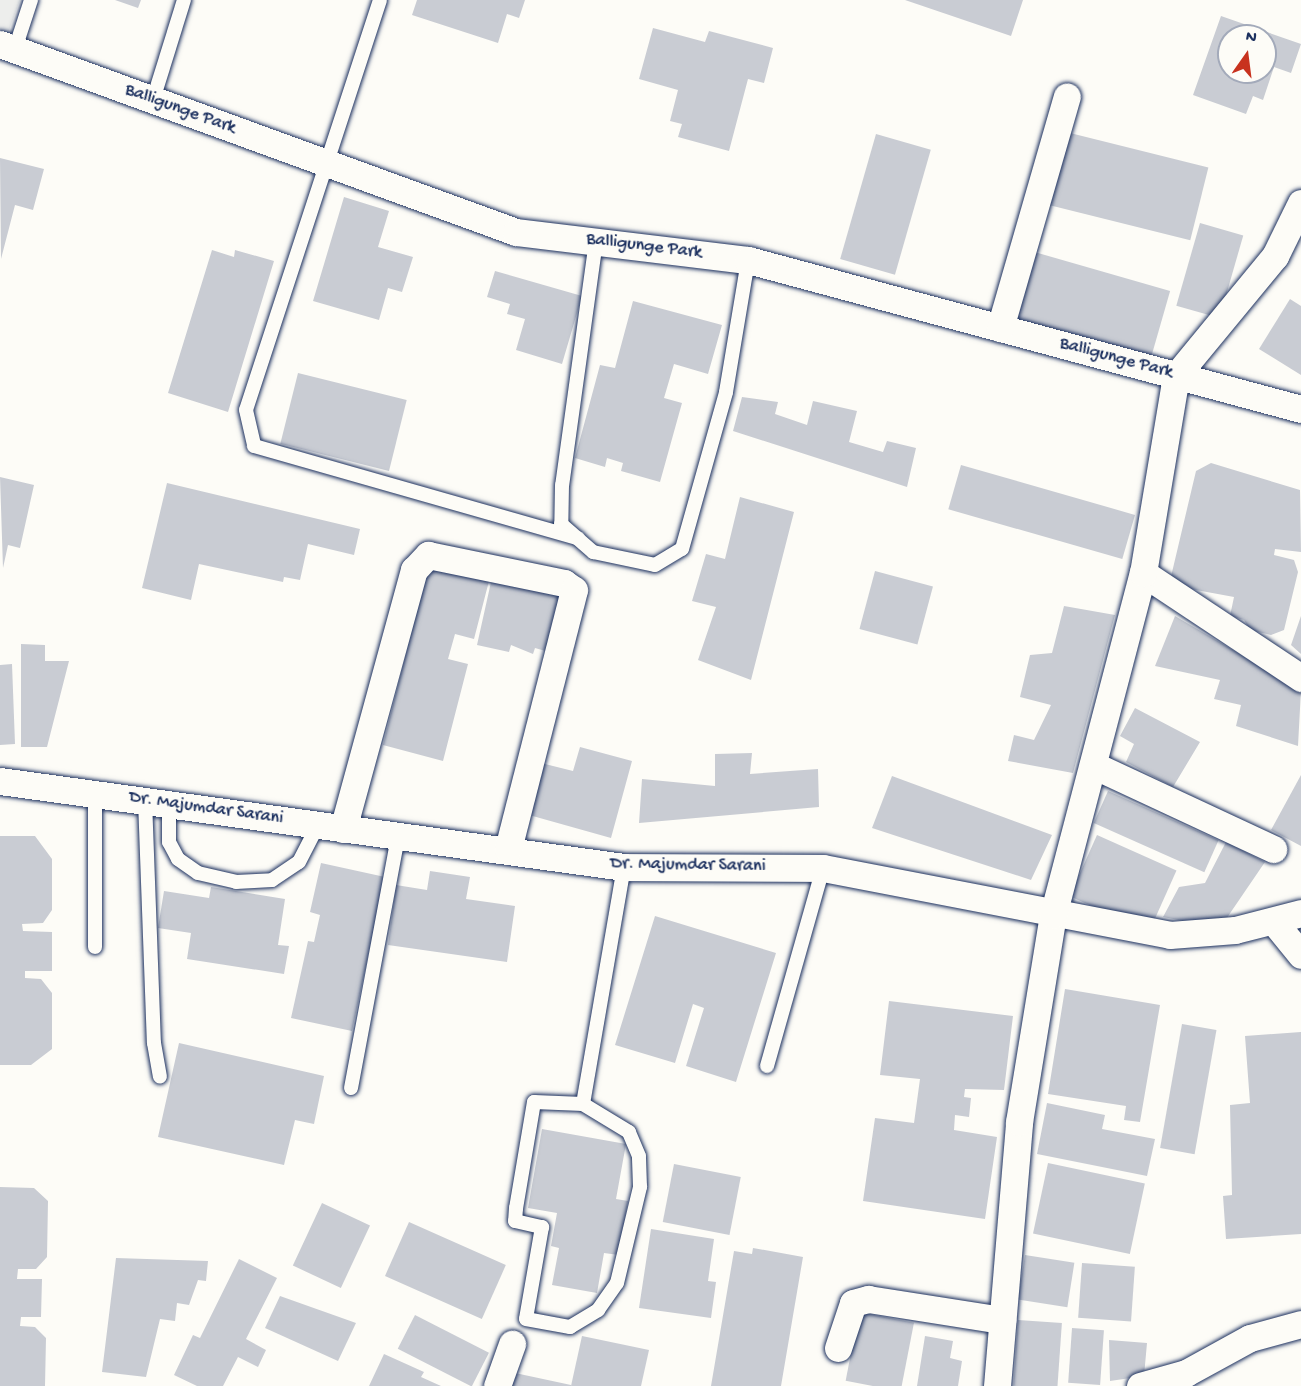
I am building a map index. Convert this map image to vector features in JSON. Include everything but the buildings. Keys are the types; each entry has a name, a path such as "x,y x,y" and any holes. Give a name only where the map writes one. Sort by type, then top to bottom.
{"street":[{"name":"Balligunge Park","path":"8,47 516,232 748,260 1301,410"},
{"path":"1000,328 1067,96"},
{"path":"997,1386 1019,1122 1053,915 1143,573 1176,376 1275,256 1301,203"},
{"path":"331,827 414,570 428,555 564,583 574,590 508,849"},
{"path":"1143,573 1301,678"},
{"path":"1093,765 1273,849"},
{"name":"Dr. Majumdar Sarani","path":"0,781 508,849 624,867 822,868 1053,915 1170,935 1275,923 1301,913"},
{"path":"1275,923 1301,955"},
{"path":"838,1348 853,1304 868,1299 1002,1320"},
{"path":"1140,1386 1186,1373 1250,1338 1301,1324"},
{"path":"497,1386 512,1344"}],"lane":[{"path":"8,47 31,0"},
{"path":"153,100 184,0"},
{"path":"380,0 246,410 254,446 578,538"},
{"path":"596,241 562,485 561,524 593,552 655,565 682,549 726,392 748,260"},
{"path":"95,794 95,947"},
{"path":"157,801 169,842 178,859 198,873 236,882 272,880 299,862 331,827"},
{"path":"157,801 154,1043 160,1076"},
{"path":"351,1088 398,836"},
{"path":"583,1104 624,867"},
{"path":"767,1066 822,868"},
{"path":"512,1344 526,1319 543,1227 515,1221 528,1112 534,1102 550,1099 583,1104 629,1132 639,1156 640,1187 617,1283 579,1325 526,1319"}],"shaded area":[{"path":"0,0 20,0 8,33 0,29"}]}
